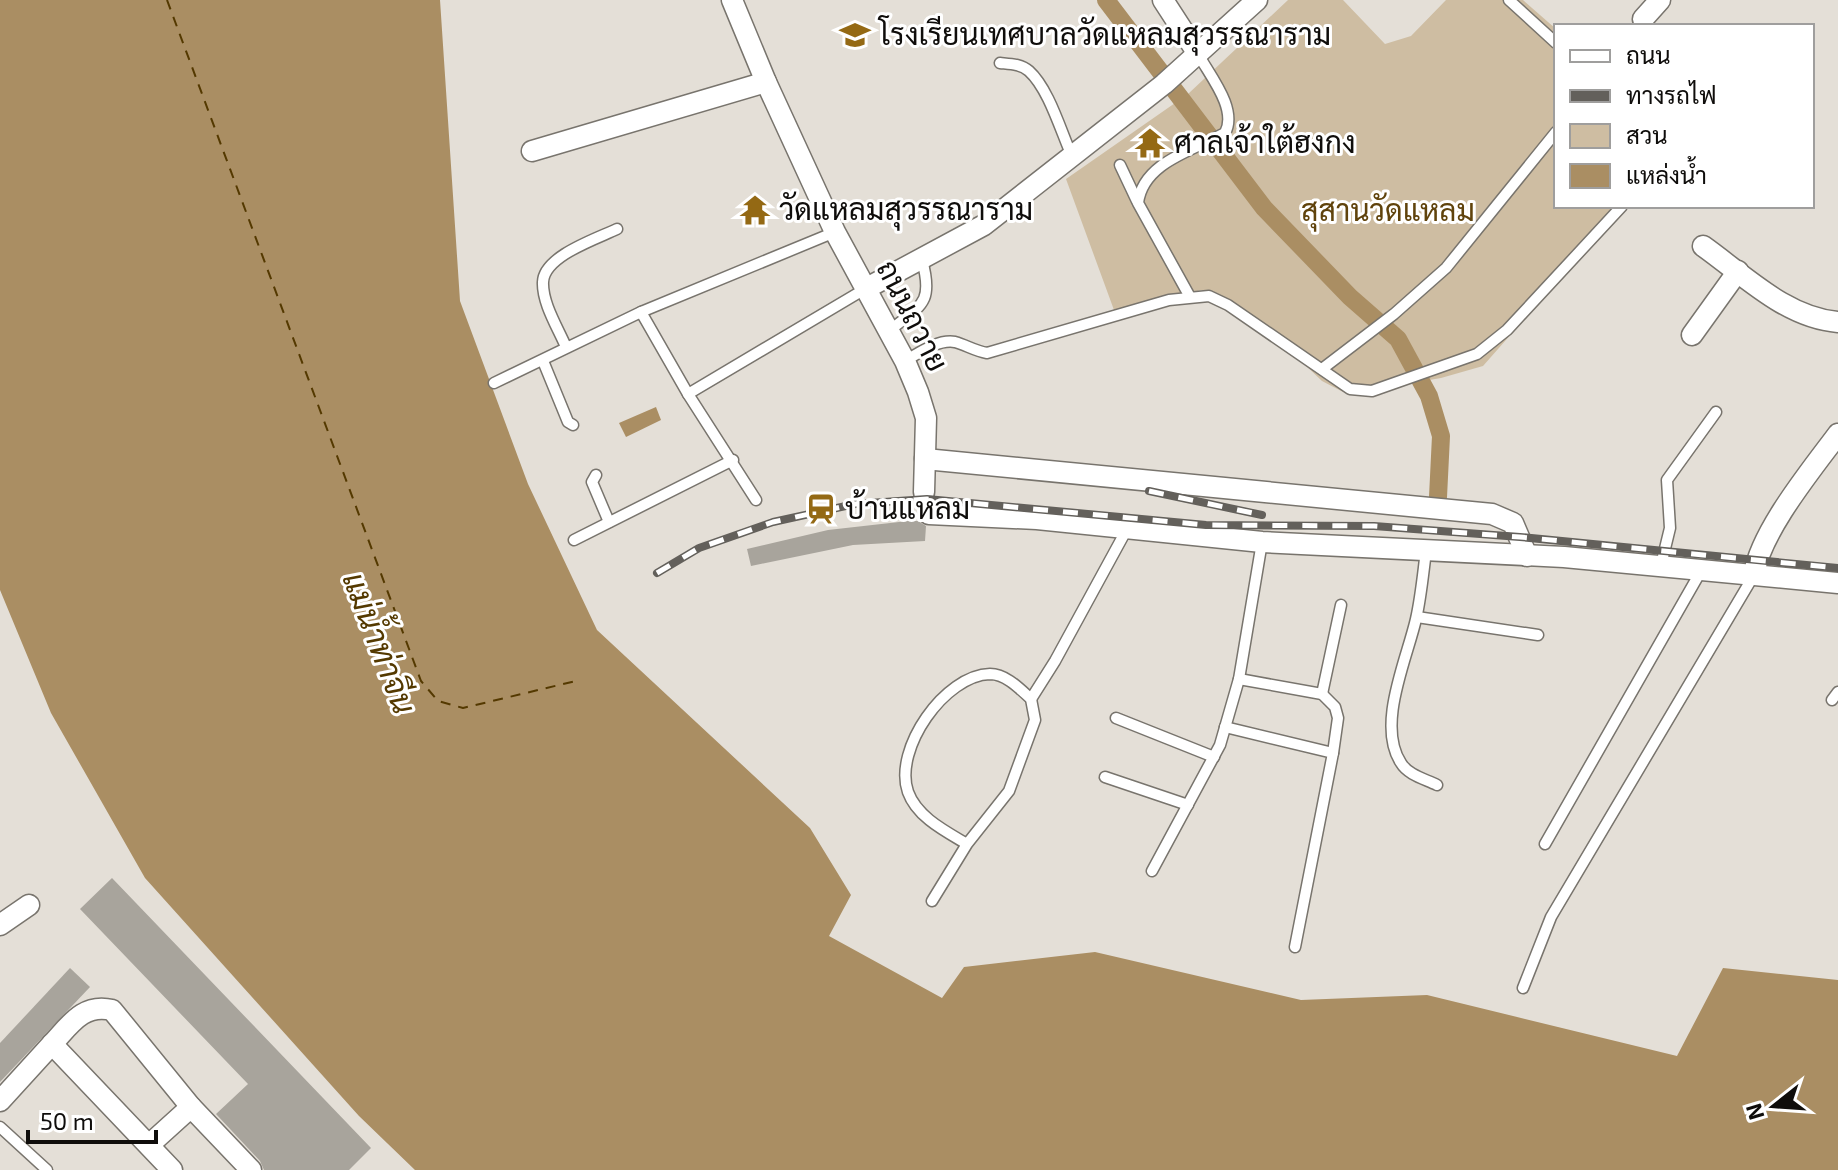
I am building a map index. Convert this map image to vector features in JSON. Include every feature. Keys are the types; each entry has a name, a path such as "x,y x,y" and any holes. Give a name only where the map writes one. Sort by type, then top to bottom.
{"street":[{"name":"ถนนถวาย","path":"732,0 835,232 905,361 926,418 924,492"},
{"path":"1163,0 1198,54"},
{"path":"865,289 984,225 1169,80 1257,0"},
{"path":"1643,19 1660,0"},
{"path":"532,151 766,82"},
{"path":"1703,246 1785,305 1806,315 1838,322"},
{"path":"1692,335 1738,271"},
{"path":"1754,574 1756,561 1777,522 1838,434"},
{"path":"925,459 1492,514 1513,523 1527,556"},
{"path":"929,514 1037,519 1262,542 1661,565 1838,583"},
{"path":"0,925 29,905"},
{"path":"0,1101 84,1012 99,1007 112,1010 191,1107 251,1170"},
{"path":"52,1044 172,1170"},
{"path":"149,1145 191,1107"}],"lane":[{"path":"1509,0 1554,41"},
{"path":"1138,203 1139,188 1153,170 1221,135 1230,123 1227,107 1198,54"},
{"path":"1000,63 1014,64 1028,70 1041,86 1073,158"},
{"path":"1322,369 1394,314 1446,268 1554,134"},
{"path":"1120,165 1190,297"},
{"path":"905,361 938,343 955,342 987,353 1169,300 1209,296 1228,305 1350,389 1372,391 1477,354 1507,330 1620,208"},
{"path":"566,347 546,298 543,280 548,267 564,254 617,229"},
{"path":"494,383 641,312 835,232"},
{"path":"887,332 920,305 927,294 922,260"},
{"path":"688,394 865,289"},
{"path":"641,312 688,394 756,500"},
{"path":"543,361 568,422 573,425"},
{"path":"1661,565 1670,528 1667,480 1716,412"},
{"path":"574,540 733,460"},
{"path":"596,475 592,482 609,522"},
{"path":"1031,699 1127,529"},
{"path":"1152,871 1214,757 1225,727 1239,679 1262,542"},
{"path":"1426,551 1417,617 1393,705 1393,742 1399,761 1407,772 1437,785"},
{"path":"1545,844 1702,569"},
{"path":"1523,988 1551,917 1754,574"},
{"path":"1322,694 1341,605"},
{"path":"1417,617 1538,635"},
{"path":"932,901 967,844 1009,791 1035,720 1031,699 1010,681 993,674 973,677 950,689 912,739 906,766 908,792 924,815 937,827 967,844"},
{"path":"1239,679 1322,694 1335,707 1338,718 1295,947"},
{"path":"1116,718 1214,757"},
{"path":"1225,727 1333,753"},
{"path":"1105,777 1188,805"},
{"path":"0,1127 47,1170"}],"green space":[{"name":"สุสานวัดแหลม","path":"1288,0 1343,0 1385,44 1411,36 1446,0 1523,0 1554,27 1554,208 1622,208 1483,366 1441,378 1347,394 1322,381 1257,319 1202,290 1114,310 1066,179 1188,94"}],"water":[{"name":"แม่น้ำท่าจีน","path":"0,0 440,0 460,301 528,484 597,630 810,828 851,895 829,936 942,998 964,967 1095,952 1301,1000 1427,995 1677,1056 1723,968 1838,980 1838,1170 415,1170 359,1116 145,878 51,713 0,590"},
{"path":"656,407 661,420 626,437 619,423"}],"building":[{"path":"918,521 926,526 925,541 853,545 751,566 747,549 828,530"},
{"path":"112,878 371,1148 349,1170 264,1170 260,1161 216,1114 248,1084 80,909"},
{"path":"70,968 90,987 0,1082 0,1043"}],"waterway":[{"path":"1106,0 1264,208 1350,297 1398,339 1429,396 1441,436 1438,497"}],"ferry route":[{"path":"167,0 421,681 438,701 463,708 580,680"}],"railway":[{"path":"1149,491 1262,515"},
{"path":"657,573 699,548 773,522 855,504 927,499 1206,525 1374,526 1520,537 1838,568"}],"place":[{"name":"โรงเรียนเทศบาลวัดแหลมสุวรรณาราม","path":"855,35"},
{"name":"ศาลเจ้าใต้ฮงกง","path":"1150,143"},
{"name":"วัดแหลมสุวรรณาราม","path":"755,210"},
{"name":"บ้านแหลม","path":"821,509"}]}
